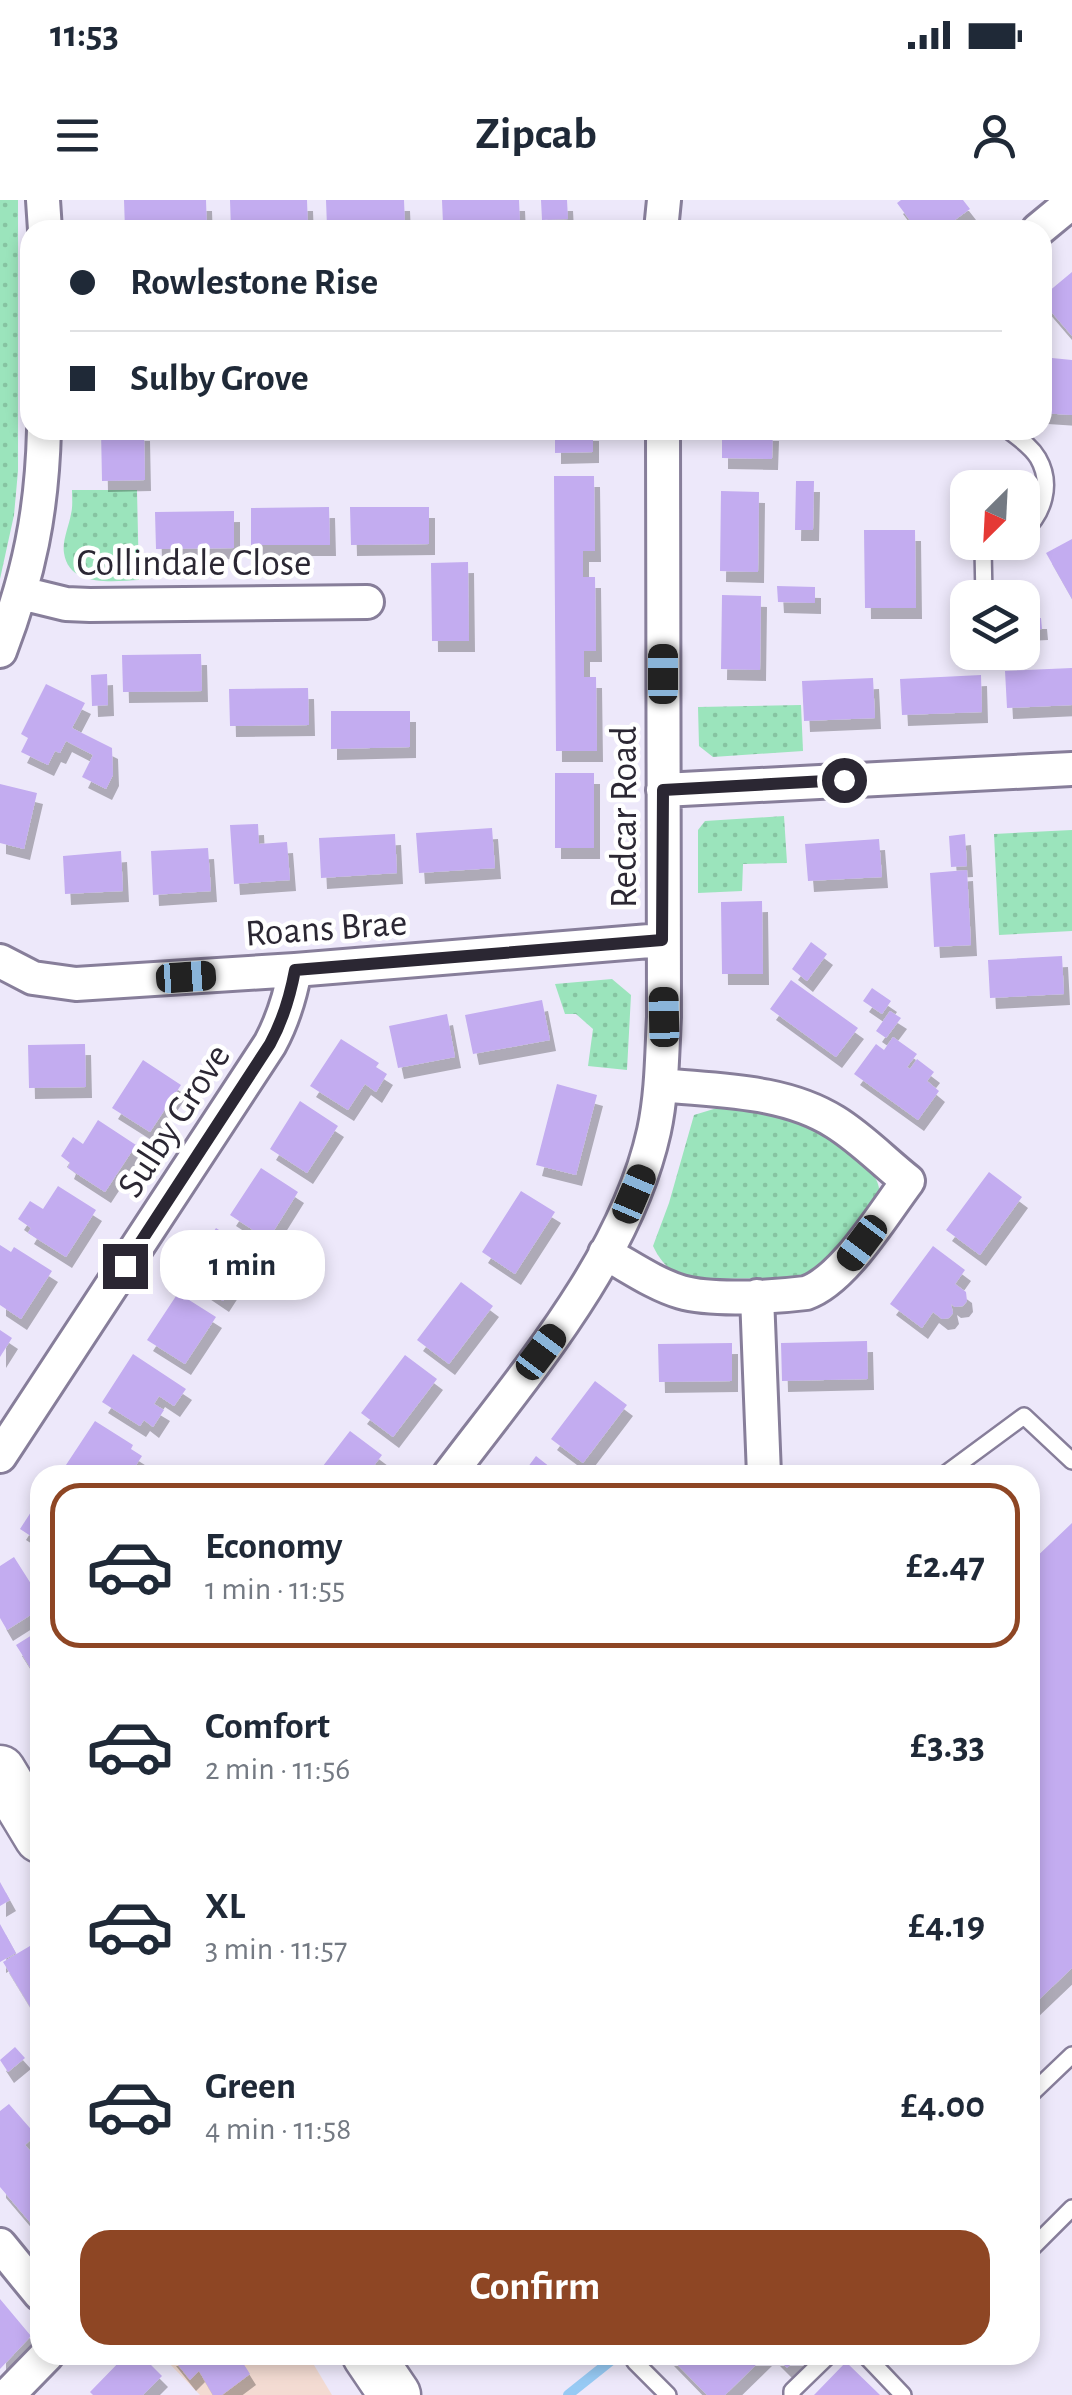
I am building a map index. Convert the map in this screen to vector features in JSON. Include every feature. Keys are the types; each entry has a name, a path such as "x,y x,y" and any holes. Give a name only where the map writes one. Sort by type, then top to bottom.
{"main road":[{"path":"0,1771 30,1814"},
{"path":"375,2365 395,2395"}],"street":[{"path":"1050,220 1072,202"},
{"path":"0,651 21,592 38,519 43,440"},
{"name":"Redcar Road","path":"457,1465 564,1322 625,1214 642,1174 654,1130 661,1085 664,1017 663,440"},
{"name":"Collindale Close","path":"21,592 66,604 90,605 367,602"},
{"path":"663,790 1072,769"},
{"name":"Roans Brae","path":"0,961 34,978 76,984 662,940"},
{"name":"Sulby Grove","path":"0,1456 270,1044 286,1008 295,970"},
{"path":"604,1253 681,1292 708,1296 806,1293 838,1274 908,1182 838,1123 797,1104 753,1094 661,1085"},
{"path":"757,1296 764,1465"},
{"path":"0,2246 30,2282"},
{"path":"8,2395 37,2365"}],"lane":[{"path":"1021,440 1038,458 1046,485 1040,511"},
{"path":"958,1465 1024,1416 1072,1461"},
{"path":"1040,2085 1072,2055"},
{"path":"1040,2240 1072,2208"},
{"path":"637,2365 668,2395"},
{"path":"792,2395 819,2365"},
{"path":"874,2365 903,2395"}],"shaded area":[{"path":"171,2365 314,2365 332,2395 200,2395"}],"green space":[{"path":"0,200 18,200 18,471 14,515 0,579"},
{"path":"72,490 137,490 139,580 94,580 74,572 68,564 64,548"},
{"path":"801,705 803,751 713,757 699,746 698,707"},
{"path":"784,816 787,863 743,864 742,891 698,893 698,830 705,821"},
{"path":"1072,830 1072,931 999,935 994,834"},
{"path":"612,979 631,995 627,1070 588,1066 593,1029 576,1014 565,1014 555,984"},
{"path":"717,1108 765,1109 800,1121 854,1155 877,1181 879,1192 874,1203 820,1269 795,1278 688,1279 659,1257 653,1246 694,1115"}],"building":[{"path":"124,200 206,200 207,220 125,220"},
{"path":"230,200 307,200 308,220 231,220"},
{"path":"326,200 404,200 405,220 327,220"},
{"path":"442,200 519,200 520,220 443,220"},
{"path":"541,200 567,200 568,219 542,220"},
{"path":"963,200 970,209 955,220 910,220 897,203"},
{"path":"1072,272 1072,336 1052,313 1052,289"},
{"path":"1052,358 1072,360 1072,415 1052,414"},
{"path":"101,440 144,440 145,480 102,481"},
{"path":"555,440 593,440 593,452 555,453"},
{"path":"722,440 773,440 772,459 722,458"},
{"path":"554,476 594,476 595,551 583,551 583,577 595,577 596,651 584,651 584,677 596,677 597,751 556,751"},
{"path":"796,481 814,481 813,530 795,530"},
{"path":"721,491 759,492 758,572 720,571"},
{"path":"329,507 330,545 251,545 251,508"},
{"path":"350,507 429,507 429,544 351,545"},
{"path":"234,511 234,548 156,549 155,512"},
{"path":"864,530 915,530 916,608 865,608"},
{"path":"1072,539 1072,599 1046,553"},
{"path":"468,562 469,641 432,641 431,563"},
{"path":"777,586 815,587 815,603 778,602"},
{"path":"722,595 761,596 760,670 721,669"},
{"path":"201,654 202,691 123,692 122,655"},
{"path":"1072,668 1072,705 1007,708 1005,671"},
{"path":"107,674 108,705 92,706 91,675"},
{"path":"981,675 982,712 902,715 900,679"},
{"path":"873,678 875,718 804,721 802,681"},
{"path":"46,684 85,703 72,728 112,748 113,775 106,789 82,777 93,755 66,741 48,765 21,752 28,738 21,734"},
{"path":"308,688 309,725 230,726 229,689"},
{"path":"331,711 410,711 410,747 331,749"},
{"path":"555,773 594,773 594,848 555,848"},
{"path":"0,784 37,793 24,849 0,843"},
{"path":"258,824 259,844 287,842 290,880 234,884 230,825"},
{"path":"492,828 495,868 419,873 416,833"},
{"path":"395,834 397,873 321,878 319,838"},
{"path":"965,834 967,866 951,867 949,836"},
{"path":"879,839 882,877 808,881 805,844"},
{"path":"208,848 211,891 153,895 151,851"},
{"path":"121,851 123,891 65,894 63,856"},
{"path":"967,870 971,945 934,947 930,873"},
{"path":"762,901 763,974 722,974 721,902"},
{"path":"811,942 827,954 807,981 792,969"},
{"path":"1062,956 1064,994 990,998 988,960"},
{"path":"791,980 858,1028 836,1057 770,1009"},
{"path":"872,988 891,1001 882,1014 863,1001"},
{"path":"542,1000 550,1040 473,1054 465,1015"},
{"path":"890,1011 901,1018 886,1038 876,1031"},
{"path":"447,1014 455,1057 398,1068 389,1026"},
{"path":"893,1037 917,1054 907,1067 910,1069 917,1059 934,1072 927,1081 939,1091 918,1120 854,1074 876,1044 884,1050"},
{"path":"341,1039 379,1063 376,1067 387,1074 376,1092 365,1084 348,1110 310,1086"},
{"path":"85,1044 86,1087 29,1088 28,1045"},
{"path":"143,1060 181,1085 150,1132 112,1108"},
{"path":"557,1084 597,1095 576,1175 536,1165"},
{"path":"300,1101 338,1126 307,1173 270,1149"},
{"path":"98,1120 136,1145 105,1192 68,1168 70,1163 61,1156 73,1137 83,1144"},
{"path":"261,1168 298,1192 268,1240 230,1215"},
{"path":"989,1172 1022,1197 980,1255 946,1230"},
{"path":"58,1186 96,1210 66,1257 28,1233 31,1228 18,1219 30,1201 43,1209"},
{"path":"521,1191 555,1212 515,1274 482,1252"},
{"path":"216,1228 254,1253 223,1301 186,1276"},
{"path":"0,1245 11,1252 14,1247 52,1271 21,1319 0,1305"},
{"path":"933,1246 965,1270 955,1284 966,1292 967,1301 963,1306 951,1304 953,1313 949,1318 942,1319 933,1312 922,1328 890,1304"},
{"path":"461,1282 493,1306 449,1364 417,1340"},
{"path":"178,1293 216,1317 185,1364 147,1340"},
{"path":"0,1330 12,1338 0,1357"},
{"path":"867,1341 868,1379 782,1381 781,1343"},
{"path":"732,1343 732,1381 659,1382 658,1344"},
{"path":"133,1354 186,1389 174,1406 159,1396 154,1404 164,1410 153,1427 144,1420 140,1426 102,1402"},
{"path":"405,1355 437,1379 393,1437 361,1413"},
{"path":"595,1381 627,1405 583,1463 551,1439"},
{"path":"95,1421 133,1445 131,1449 142,1456 136,1465 66,1465"},
{"path":"350,1431 382,1455 374,1465 324,1465"},
{"path":"536,1456 547,1465 529,1465"},
{"path":"30,1514 30,1536 20,1529"},
{"path":"1072,1523 1072,1968 1040,1998 1040,1553"},
{"path":"14,1557 30,1582 30,1615 7,1630 0,1618 0,1566"},
{"path":"30,1636 30,1667 16,1645"},
{"path":"0,1882 10,1900 0,1906"},
{"path":"0,1924 16,1953 0,1962"},
{"path":"30,1946 30,2007 3,1962"},
{"path":"15,2047 25,2058 8,2072 0,2060"},
{"path":"9,2104 30,2128 30,2140 25,2145 30,2151 30,2222 0,2187 0,2111"},
{"path":"0,2299 30,2337 0,2369"},
{"path":"116,2365 151,2365 162,2376 143,2395 90,2392"},
{"path":"178,2365 244,2365 250,2374 222,2395 213,2395 199,2371 190,2380"},
{"path":"678,2365 756,2365 725,2395 707,2395"},
{"path":"843,2365 849,2365 880,2395 814,2395"}],"waterway":[{"path":"568,2395 606,2365"}],"route":[{"path":"125,1266 270,1044 282,1021 295,970 662,940 663,790 844,780"}]}
